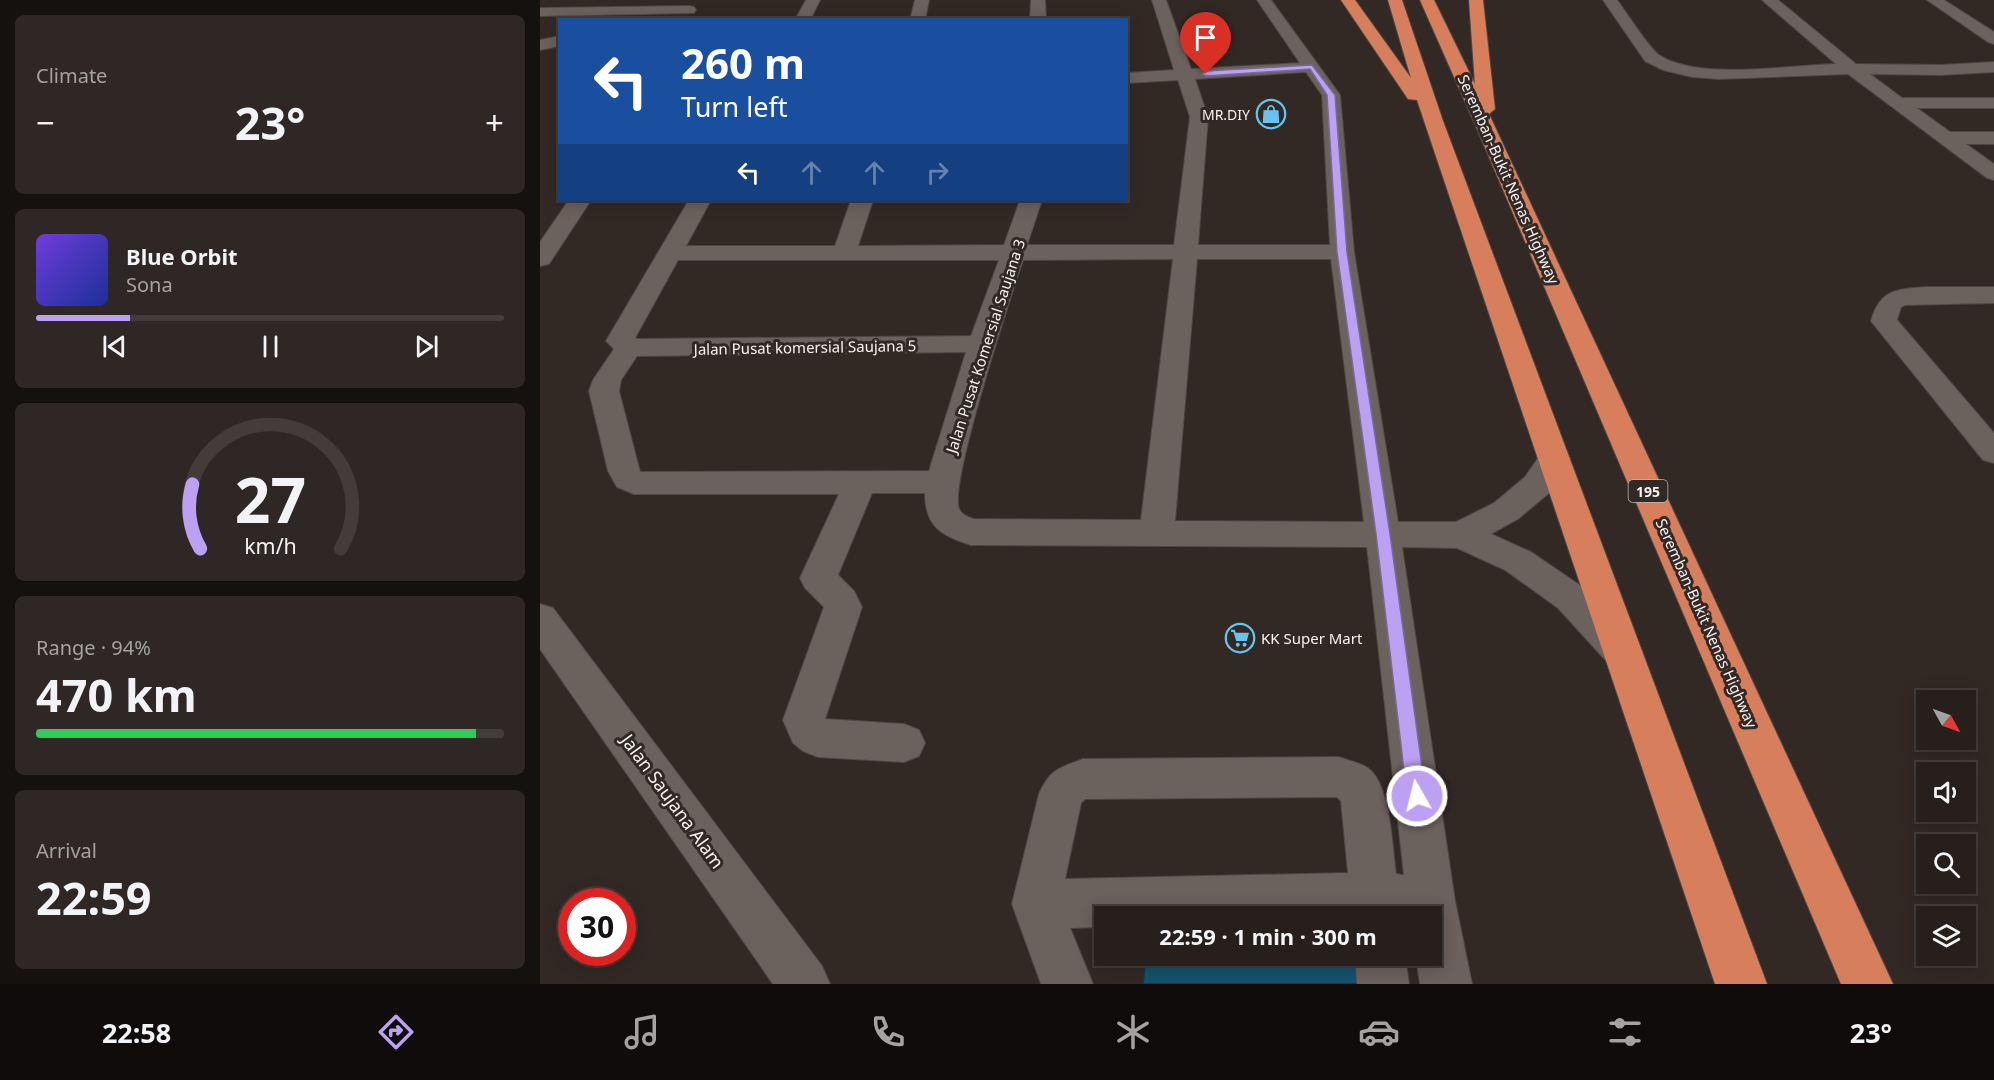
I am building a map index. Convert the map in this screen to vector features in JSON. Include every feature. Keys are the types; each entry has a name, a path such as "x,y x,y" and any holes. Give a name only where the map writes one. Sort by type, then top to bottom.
{"highway":[{"path":"1348,0 1433,121"},
{"path":"1395,0 1433,121 1741,984"},
{"name":"Seremban-Bukit Nenas Highway","path":"1427,0 1488,131 1867,984"},
{"path":"1476,0 1488,131"}],"street":[{"path":"604,12 659,0"},
{"path":"803,18 813,0"},
{"path":"918,18 922,0"},
{"path":"1038,0 1038,18"},
{"path":"1159,0 1199,117 1157,533 1461,535 1518,561 1571,597 1625,655"},
{"path":"1264,0 1331,95 1342,252 1383,534 1431,901 1446,984"},
{"path":"1611,0 1651,57 1666,65 1713,74 1852,69 1955,72 1994,68"},
{"path":"1769,0 1852,69 1994,174"},
{"path":"1934,0 1994,39"},
{"path":"540,12 690,10"},
{"path":"604,12 624,18"},
{"path":"540,45 558,40"},
{"path":"1128,78 1312,67"},
{"path":"1901,103 1994,103"},
{"path":"1946,138 1994,138"},
{"path":"540,260 579,201"},
{"path":"699,201 620,341 629,346 607,380 604,391 628,479 634,483 942,482"},
{"path":"844,253 862,201"},
{"name":"Jalan Pusat Komersial Saujana 3","path":"1031,201 982,344 942,482 942,510 953,525 971,532 1157,533"},
{"path":"669,253 1342,252"},
{"path":"1994,295 1913,296 1894,300 1887,309 1884,321 1994,453"},
{"name":"Jalan Pusat komersial Saujana 5","path":"629,346 646,350 982,344"},
{"path":"1461,535 1506,511 1537,485 1554,458"},
{"path":"861,482 818,578 841,601 843,608 804,720 808,730 818,738 904,743"},
{"name":"Jalan Saujana Alam","path":"540,618 804,984"},
{"path":"1067,984 1036,904 1061,794 1071,784 1083,779 1338,777 1352,782 1362,792 1376,906"},
{"path":"1385,906 1431,901"},
{"path":"1036,904 1263,906"},
{"path":"1381,966 1383,984"}],"building":[{"path":"1145,966 1356,966 1357,978 1375,978 1375,984 1143,984"}],"place":[{"name":"MR.DIY","path":"1271,114"},
{"name":"KK Super Mart","path":"1240,638"}],"route":[{"path":"1206,74 1312,67 1331,95 1342,252 1383,534 1417,796"}]}
